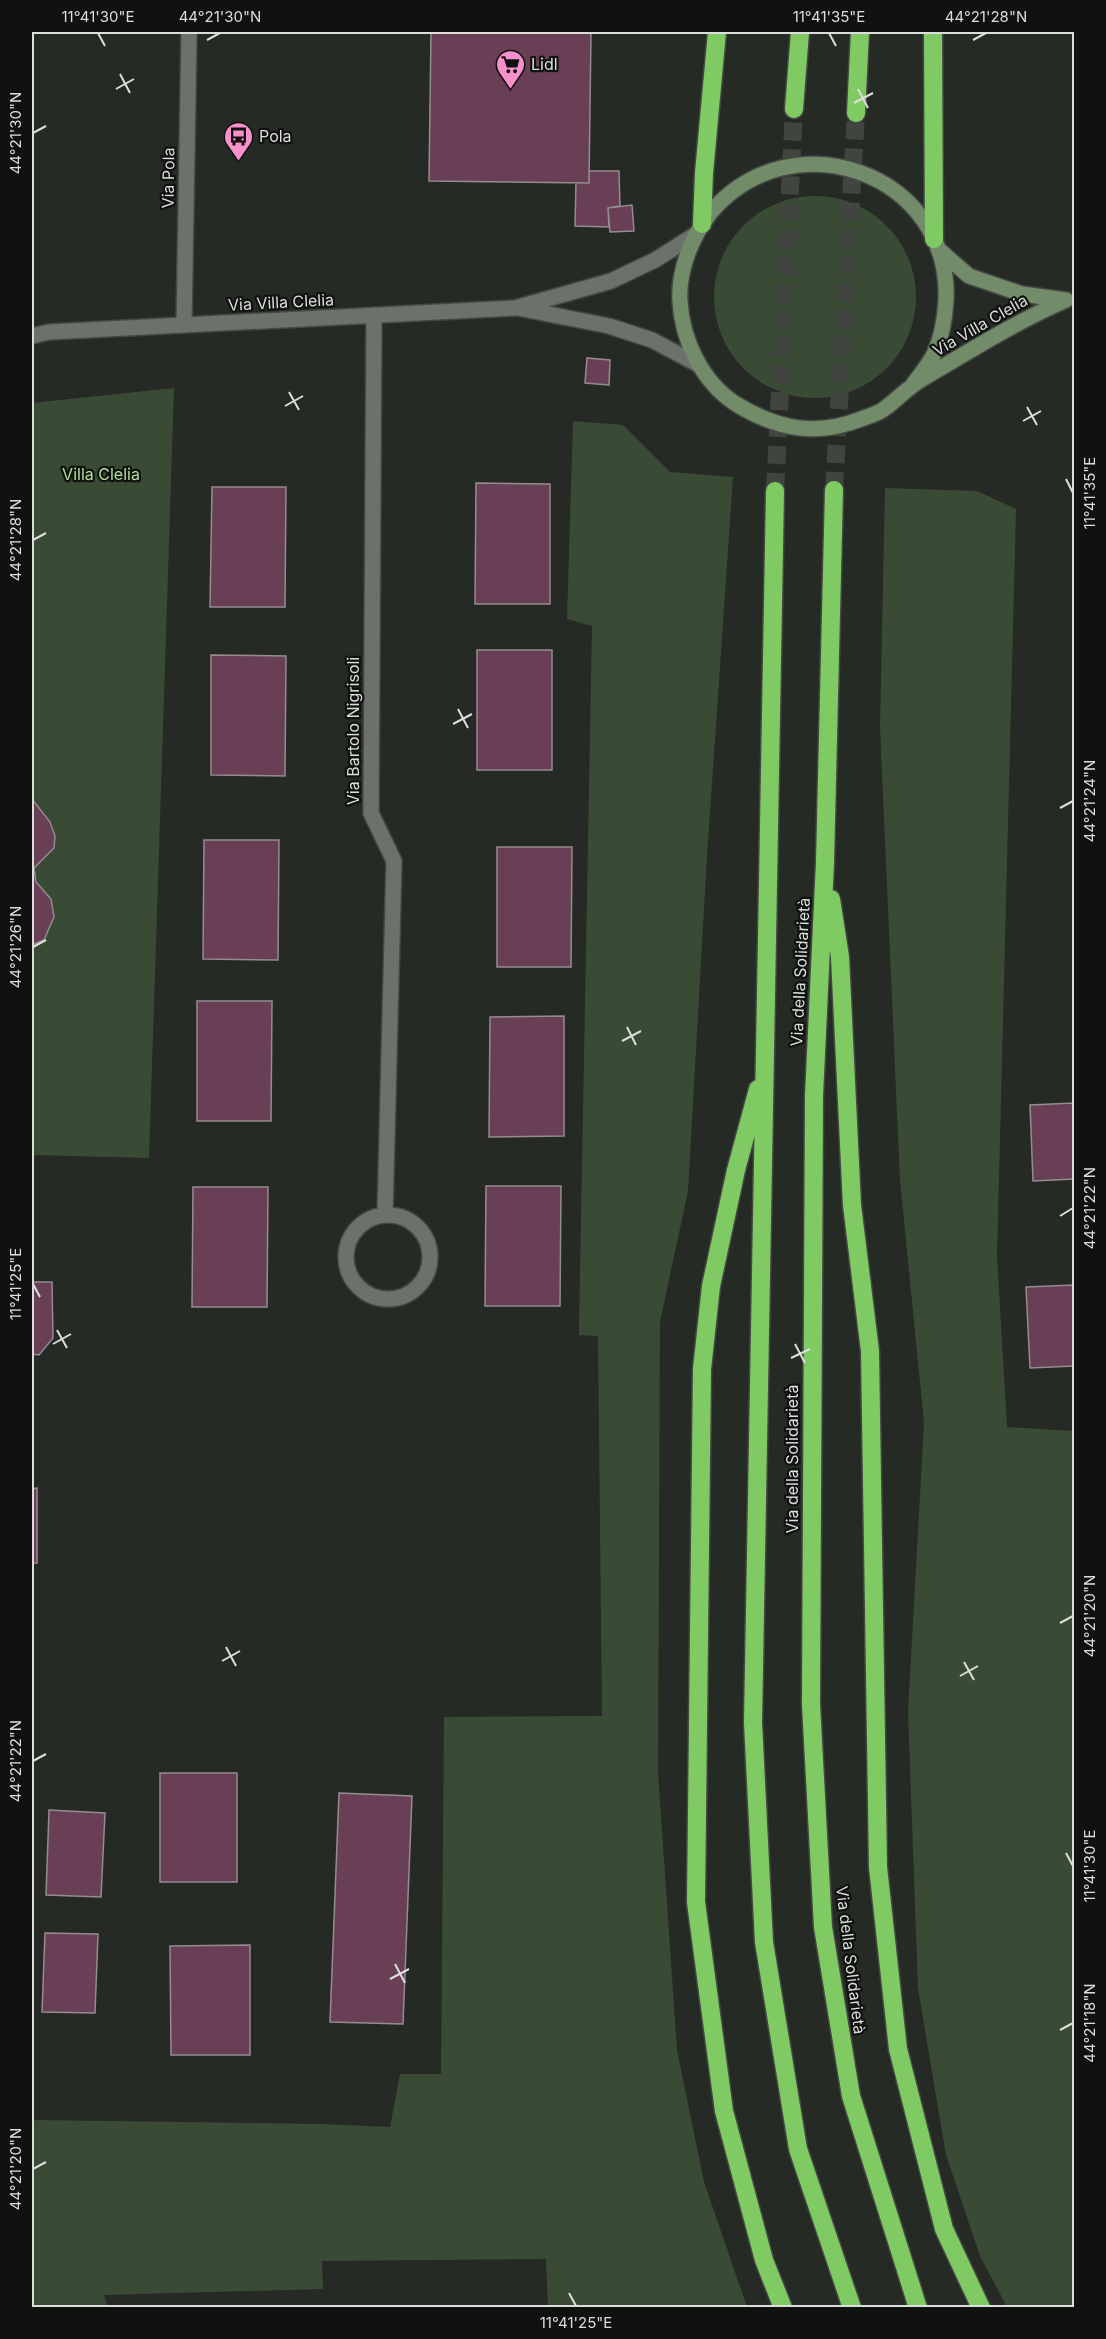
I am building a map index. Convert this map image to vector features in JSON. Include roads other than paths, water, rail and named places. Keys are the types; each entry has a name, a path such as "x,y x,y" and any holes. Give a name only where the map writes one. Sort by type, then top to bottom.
{"highway":[{"path":"699,229 717,32"},
{"path":"794,109 800,32"},
{"path":"856,113 860,32"},
{"path":"933,32 936,244"},
{"name":"Via della Solidarietà","path":"834,490 825,862 814,1096 811,1704 824,1927 850,2097 918,2307"},
{"name":"Via della Solidarietà","path":"775,491 753,1723 764,1942 798,2149 852,2307"},
{"path":"825,862 840,957 852,1205 870,1352 880,1890 898,2049 944,2229 981,2307"},
{"path":"765,1061 736,1170 711,1286 702,1369 696,1902 724,2111 764,2260 783,2307"}],"street":[{"name":"Via Pola","path":"184,325 189,32"},
{"name":"Via Villa Clelia","path":"823,164 857,170 889,186 915,209 936,244 969,276 1022,294 1070,299 1024,319 914,383 882,411 843,426 801,429 760,419 725,397 699,365 685,333 680,299 684,266 699,229 724,197 754,177 787,166 823,164"},
{"name":"Via Villa Clelia","path":"32,336 49,332 515,308 611,281 655,260 699,229"},
{"name":"Via Villa Clelia","path":"914,383 934,354 945,320 946,284 936,244"},
{"name":"Via Villa Clelia","path":"515,308 609,326 652,340 699,365"},
{"name":"Via Bartolo Nigrisoli","path":"374,315 371,813 394,861 385,1214"},
{"name":"Via Villa Clelia","path":"32,327 49,332"},
{"path":"385,1214 399,1216 412,1222 423,1232 429,1245 430,1259 427,1274 419,1286 408,1295 393,1299 380,1299 366,1294 356,1286 345,1261 346,1247 351,1235 360,1224 372,1217 385,1214"}],"tunnel":[{"path":"775,491 794,109"},
{"path":"834,490 856,113"}],"place":[{"name":"Lidl","path":"510,90"},
{"name":"Pola","path":"238,162"}],"park label":[{"name":"Villa Clelia","path":"101,474"}]}
